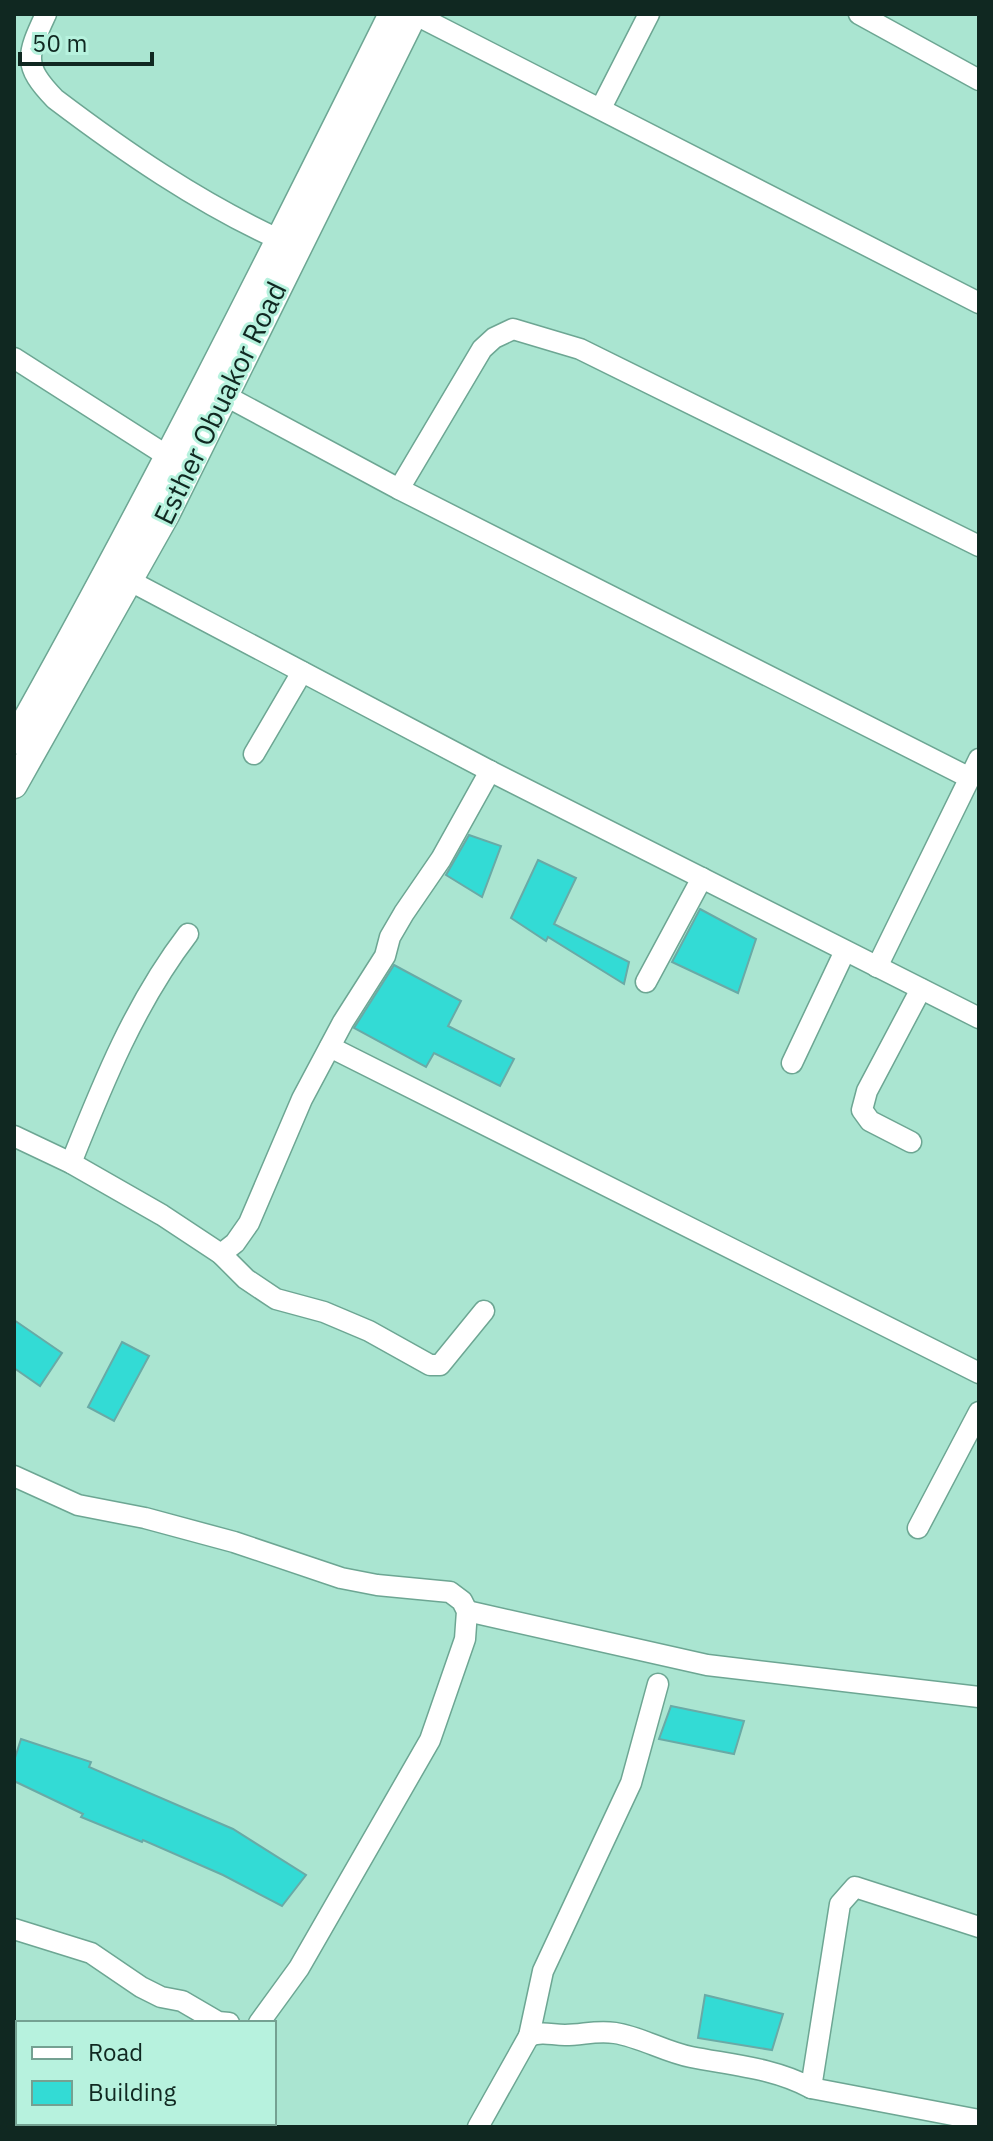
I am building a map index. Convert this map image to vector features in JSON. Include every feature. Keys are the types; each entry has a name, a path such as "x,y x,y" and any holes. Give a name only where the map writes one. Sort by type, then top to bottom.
{"street":[{"path":"46,14 34,39 29,63 37,81 55,99 197,198 229,217 278,239"},
{"name":"Esther Obuakor Road","path":"14,785 120,575 169,457 392,14"},
{"path":"414,14 979,303"},
{"name":"Esther Obuakor Road","path":"14,741 120,575 166,515 414,14"},
{"path":"601,108 649,14"},
{"path":"859,14 979,80"},
{"path":"399,489 482,349 494,338 513,329 580,349 979,546"},
{"path":"14,358 169,457"},
{"path":"224,395 399,489 974,768 877,967"},
{"path":"120,575 490,771 979,1018"},
{"path":"254,754 302,672"},
{"path":"221,1254 235,1243 249,1223 302,1099 385,956 390,937 441,859 490,771"},
{"path":"646,982 702,878"},
{"path":"71,1163 116,1054 153,983 188,934"},
{"path":"792,1063 845,951"},
{"path":"911,1142 870,1121 862,1110 867,1091 921,989"},
{"path":"330,1047 979,1373"},
{"path":"14,1136 71,1163 162,1215 221,1254 246,1279 276,1299 324,1312 358,1326 430,1365 440,1365 484,1311"},
{"path":"918,1528 979,1412"},
{"path":"14,1476 78,1505 145,1518 234,1542 341,1578 450,1592 462,1601 467,1611 465,1639 430,1740 299,1968 260,2021"},
{"path":"467,1611 707,1665 979,1697"},
{"path":"478,2127 529,2036 543,1971 631,1783 658,1684"},
{"path":"811,2088 840,1904 855,1887 979,1927"},
{"path":"14,1929 91,1953 141,1987 161,1997 182,2001 222,2021"},
{"path":"529,2036 544,2031 566,2035 592,2030 618,2033 688,2057 728,2062 779,2075 811,2088 979,2120"}],"building":[{"path":"469,835 501,846 482,897 446,875"},
{"path":"538,860 576,878 554,924 629,962 624,984 511,918"},
{"path":"700,909 756,939 738,993 672,962"},
{"path":"394,965 461,1001 448,1026 514,1059 500,1086 434,1053 426,1067 354,1028"},
{"path":"14,1320 62,1353 40,1386 14,1368"},
{"path":"122,1342 149,1356 114,1421 88,1407"},
{"path":"671,1706 744,1721 734,1754 659,1739"},
{"path":"21,1739 91,1762 89,1767 233,1829 306,1875 282,1906 223,1875 81,1817 83,1814 14,1781 14,1761"},
{"path":"705,1995 783,2014 772,2050 698,2038"}]}
